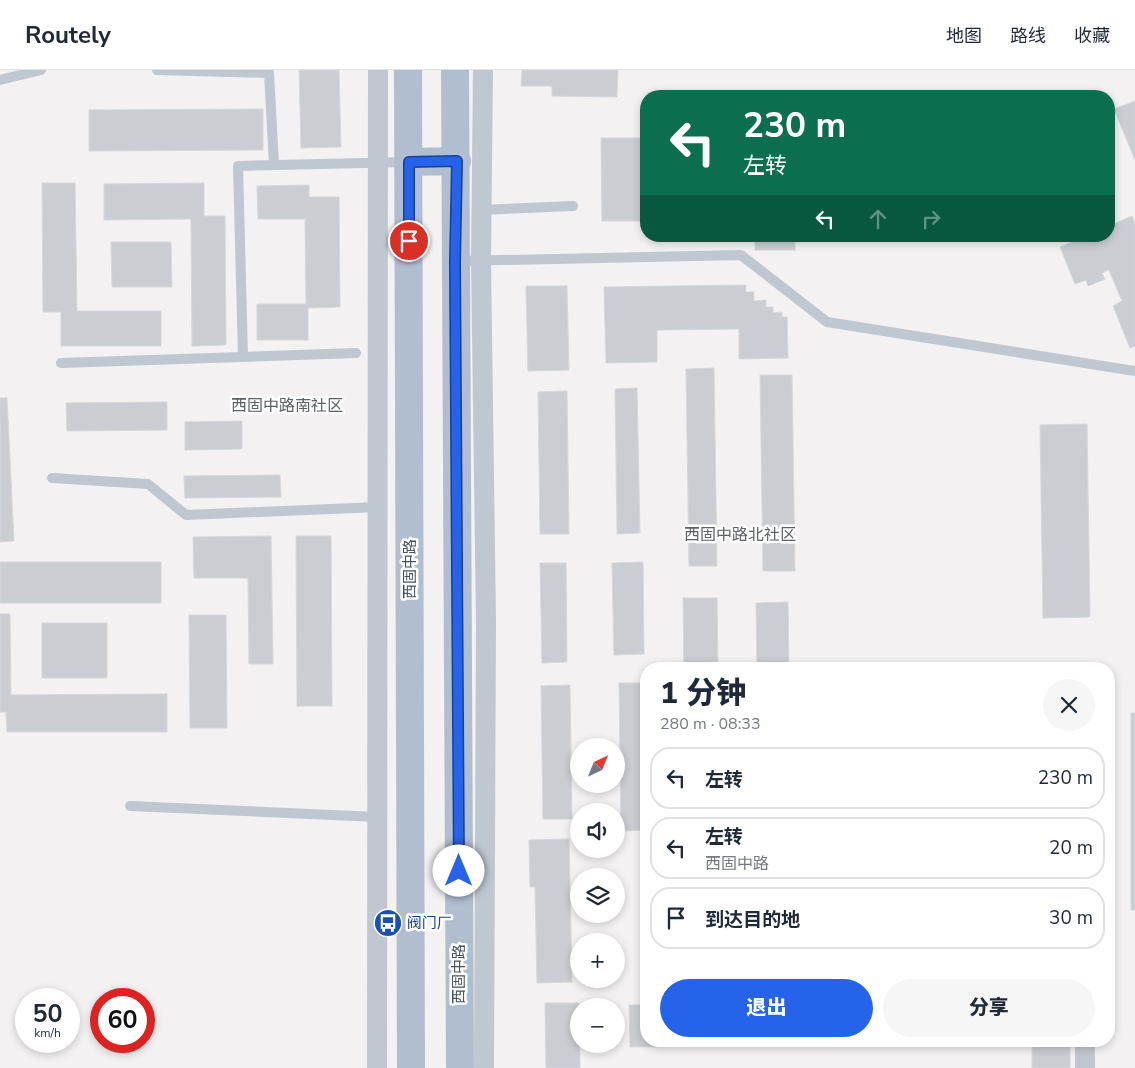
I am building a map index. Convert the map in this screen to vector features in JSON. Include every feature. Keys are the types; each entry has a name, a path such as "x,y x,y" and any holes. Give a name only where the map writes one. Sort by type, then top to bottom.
{"main road":[{"name":"西固中路","path":"408,70 411,1068"},
{"name":"西固中路","path":"455,70 469,119 457,161 468,261 460,1068"},
{"path":"409,162 457,161"}],"street":[{"path":"377,1068 378,70"},
{"path":"483,70 469,119 482,210 468,261 486,622 484,1068"},
{"path":"1085,1047 1085,1068"}],"lane":[{"path":"0,80 41,70"},
{"path":"157,70 269,73 274,165"},
{"path":"243,357 238,166 409,162"},
{"path":"482,210 572,206"},
{"path":"468,261 741,255 827,322 1135,371"},
{"path":"61,363 356,353"},
{"path":"52,478 148,484 186,515 378,506"},
{"path":"130,806 377,817"}],"building":[{"path":"299,70 339,70 341,147 301,148"},
{"path":"522,70 618,70 617,97 552,96 552,86 521,86"},
{"path":"1135,101 1135,160 1115,111 1115,109"},
{"path":"263,109 263,150 89,151 89,110"},
{"path":"601,138 640,138 640,221 602,221"},
{"path":"42,183 75,183 77,311 161,311 161,346 61,346 61,312 43,312"},
{"path":"204,183 204,216 225,216 226,345 192,346 191,219 104,220 104,184"},
{"path":"309,185 309,197 339,197 340,307 308,308 308,340 257,340 257,304 306,304 305,219 258,219 257,186"},
{"path":"1132,216 1135,224 1135,346 1130,348 1113,306 1122,301 1109,270 1102,273 1105,279 1088,286 1086,280 1075,284 1060,247 1072,242 1115,242 1115,223"},
{"path":"111,242 171,242 172,287 112,287"},
{"path":"755,242 795,242 795,250 755,250"},
{"path":"746,285 746,292 754,292 754,301 766,300 766,307 773,307 773,313 782,312 782,317 787,317 788,358 739,359 739,329 657,330 657,362 606,363 604,287"},
{"path":"526,286 567,286 569,370 528,371"},
{"path":"714,368 717,566 689,566 686,369"},
{"path":"760,375 792,375 795,571 763,571"},
{"path":"637,388 640,533 617,534 615,389"},
{"path":"567,391 569,534 540,534 538,392"},
{"path":"0,398 7,398 14,541 0,542"},
{"path":"167,402 167,430 67,431 66,403"},
{"path":"242,421 242,449 185,450 185,422"},
{"path":"1087,424 1090,617 1043,618 1040,425"},
{"path":"280,475 281,497 185,498 184,476"},
{"path":"271,536 273,664 249,664 248,578 194,578 193,537"},
{"path":"296,536 331,536 332,706 297,706"},
{"path":"0,562 161,562 161,603 0,603"},
{"path":"643,562 644,654 614,655 612,563"},
{"path":"540,563 566,563 567,662 542,663"},
{"path":"683,598 717,598 718,662 684,662"},
{"path":"788,602 789,662 757,662 756,603"},
{"path":"0,614 10,614 11,695 167,694 167,732 7,732 6,712 0,712"},
{"path":"189,615 226,615 227,728 190,728"},
{"path":"42,623 107,623 107,678 42,678"},
{"path":"619,683 640,683 640,830 625,831 625,803 621,803 620,793 625,793 625,738 620,738"},
{"path":"570,685 570,793 572,793 572,803 570,803 570,819 543,819 541,686"},
{"path":"1131,713 1135,713 1135,910 1131,910"},
{"path":"569,839 570,982 537,983 535,887 530,887 529,840"},
{"path":"545,1003 570,1003 570,1053 580,1053 580,1068 546,1068"},
{"path":"629,1005 640,1005 640,1047 630,1047"},
{"path":"1032,1047 1070,1047 1070,1068 1032,1068"}],"place":[{"name":"阀门厂","path":"388,923"}],"district":[{"name":"西固中路南社区","path":"287,405"},
{"name":"西固中路北社区","path":"740,534"}],"route":[{"path":"409,241 409,162 457,161 455,262 459,871"}]}
